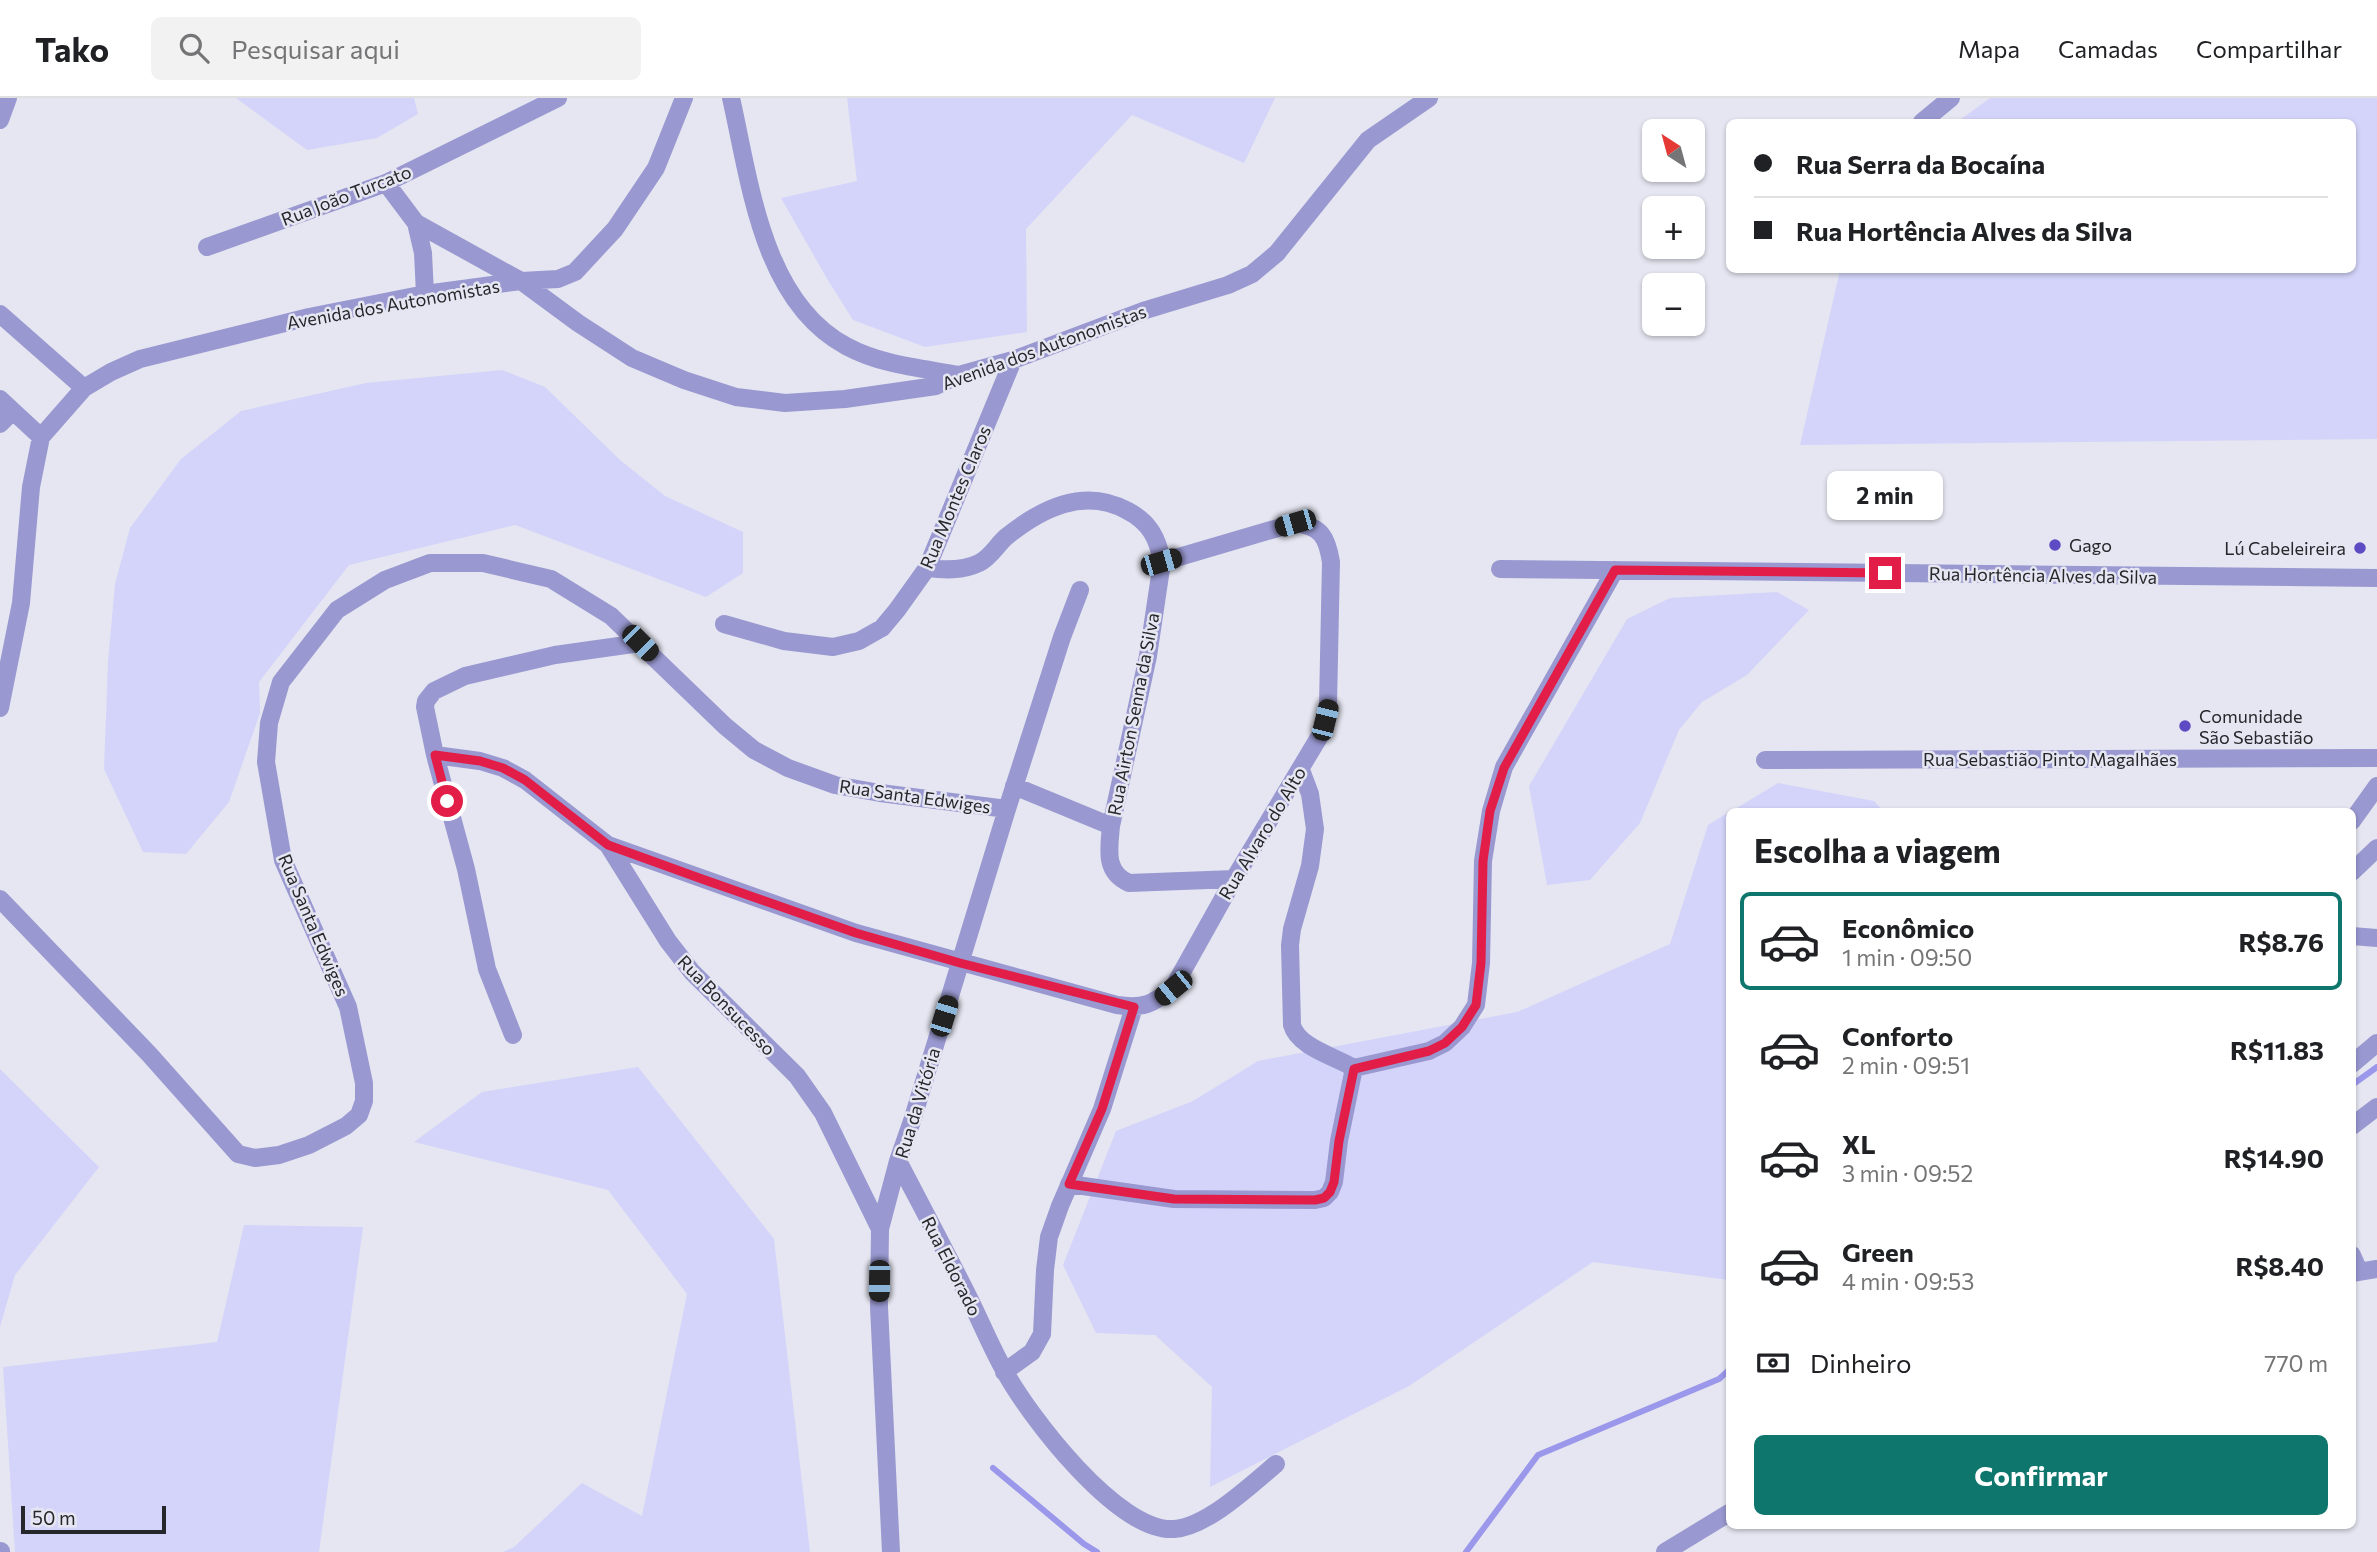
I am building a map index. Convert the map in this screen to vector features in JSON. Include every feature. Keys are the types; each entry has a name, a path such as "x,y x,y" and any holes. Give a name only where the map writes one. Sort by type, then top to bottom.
{"street":[{"path":"0,120 8,98"},
{"name":"Rua João Turcato","path":"206,247 386,183 558,98"},
{"path":"416,223 522,281 558,279 575,272 615,229 656,168 684,98"},
{"path":"731,98 761,231 776,265 799,304 819,326 845,345 878,360 959,375"},
{"name":"Avenida dos Autonomistas","path":"0,708 21,603 30,487 41,437 84,388 140,359 309,317 425,294 522,281 578,323 632,358 684,380 737,397 785,403 936,386 959,375 1013,360 1146,310 1228,285 1252,274 1277,253 1368,140 1429,98"},
{"path":"1926,119 1951,98"},
{"path":"386,183 416,223 423,253 425,294"},
{"path":"0,314 84,388"},
{"name":"Rua Montes Claros","path":"723,624 784,641 833,647 859,641 882,628 927,568 1013,360"},
{"path":"0,424 6,405 41,437"},
{"path":"927,568 962,569 982,562 1006,538 1045,511 1074,501 1098,499 1122,507 1141,518 1154,534 1161,562"},
{"name":"Rua Alvaro do Alto","path":"1134,1007 1157,1000 1173,988 1234,879 1321,734 1328,705 1331,562 1329,548 1321,532 1308,525 1295,523 1161,562"},
{"name":"Rua Airton Senna da Silva","path":"1111,825 1148,656 1161,562"},
{"name":"Rua Santa Edwiges","path":"0,899 149,1054 238,1154 255,1158 279,1154 309,1145 346,1126 359,1115 364,1101 364,1083 348,1006 283,860 266,762 269,723 281,682 337,610 384,580 430,563 482,563 551,579 577,593 611,616 725,726 754,750 788,768 835,785 1007,809"},
{"name":"Rua Hortência Alves da Silva","path":"1500,569 2377,579"},
{"path":"1300,770 1310,794 1314,829 1310,866 1291,937 1295,1034 1306,1044 1354,1069 1429,1051 1445,1043 1462,1027 1476,1005 1481,963 1483,861 1490,811 1504,768 1615,570"},
{"name":"Rua da Vitória","path":"891,1552 878,1307 880,1229 898,1161 1014,786 1080,590"},
{"path":"513,1035 487,969 466,869 435,755 426,701 434,691 465,676 555,655 640,643"},
{"name":"Rua Bonsucesso","path":"435,755 480,761 503,768 525,780 608,845 668,941 692,972 797,1076 823,1113 880,1229"},
{"name":"Rua Sebastião Pinto Magalhães","path":"1765,760 2377,758"},
{"name":"Rua Santa Edwiges","path":"1014,786 1111,825"},
{"path":"2356,815 2377,786"},
{"path":"1111,825 1108,860 1113,872 1129,883 1234,879"},
{"path":"608,845 856,933 960,963 1134,1007 1102,1109 1049,1237 1042,1334 1032,1352 1004,1372"},
{"path":"2356,868 2377,848"},
{"path":"2356,936 2377,938"},
{"path":"2356,1061 2377,1043"},
{"path":"1069,1184 1174,1199 1324,1198 1334,1182 1339,1141 1354,1069"},
{"path":"2356,1123 2377,1107"},
{"name":"Rua Eldorado","path":"898,1161 1004,1372 1056,1446 1117,1506 1145,1522 1173,1529 1198,1521 1229,1503 1276,1464"},
{"path":"1665,1552 1726,1515"}],"shaded area":[{"path":"236,98 414,98 418,114 377,138 307,150"},
{"path":"847,98 1275,98 1244,163 1132,115 1026,229 1027,332 925,347 853,320 781,198 857,181"},
{"path":"1990,98 2377,98 2377,439 1800,445 1839,273 2356,273 2356,119 1961,119"},
{"path":"502,370 545,387 620,460 665,496 743,532 743,573 706,597 515,525 349,565 259,682 260,713 229,802 186,854 143,852 104,769 108,662 115,584 130,528 181,459 241,411 366,383"},
{"path":"1777,592 1809,610 1747,675 1702,702 1679,730 1640,823 1590,880 1547,885 1529,786 1627,619 1670,598"},
{"path":"1778,783 1874,801 1880,808 1737,808"},
{"path":"1726,814 1726,1280 1593,1262 1409,1386 1210,1487 1212,1387 1155,1335 1096,1333 1063,1265 1116,1131 1193,1101 1258,1061 1517,1012 1670,944 1708,825"},
{"path":"638,1067 774,1239 810,1552 503,1552 514,1547 582,1483 642,1516 687,1294 608,1190 414,1142 482,1092"},
{"path":"0,1069 99,1167 15,1275 0,1327"},
{"path":"244,1225 363,1227 319,1552 15,1552 3,1367 217,1342"}],"waterway":[{"path":"2356,1082 2377,1067"},
{"path":"1466,1552 1538,1455 1719,1379 1726,1373"},
{"path":"993,1468 1097,1552"}],"place":[{"name":"Gago","path":"2055,545"},
{"name":"Lú Cabeleireira","path":"2360,548"},
{"name":"Comunidade São Sebastião","path":"2185,726"}],"route":[{"path":"447,801 435,755 480,761 503,768 525,780 608,845 856,933 1117,1005 1134,1007 1102,1109 1069,1184 1174,1199 1315,1200 1324,1198 1334,1182 1339,1141 1354,1069 1429,1051 1445,1043 1462,1027 1476,1005 1481,963 1483,861 1490,811 1504,768 1615,570 1885,573"}]}
